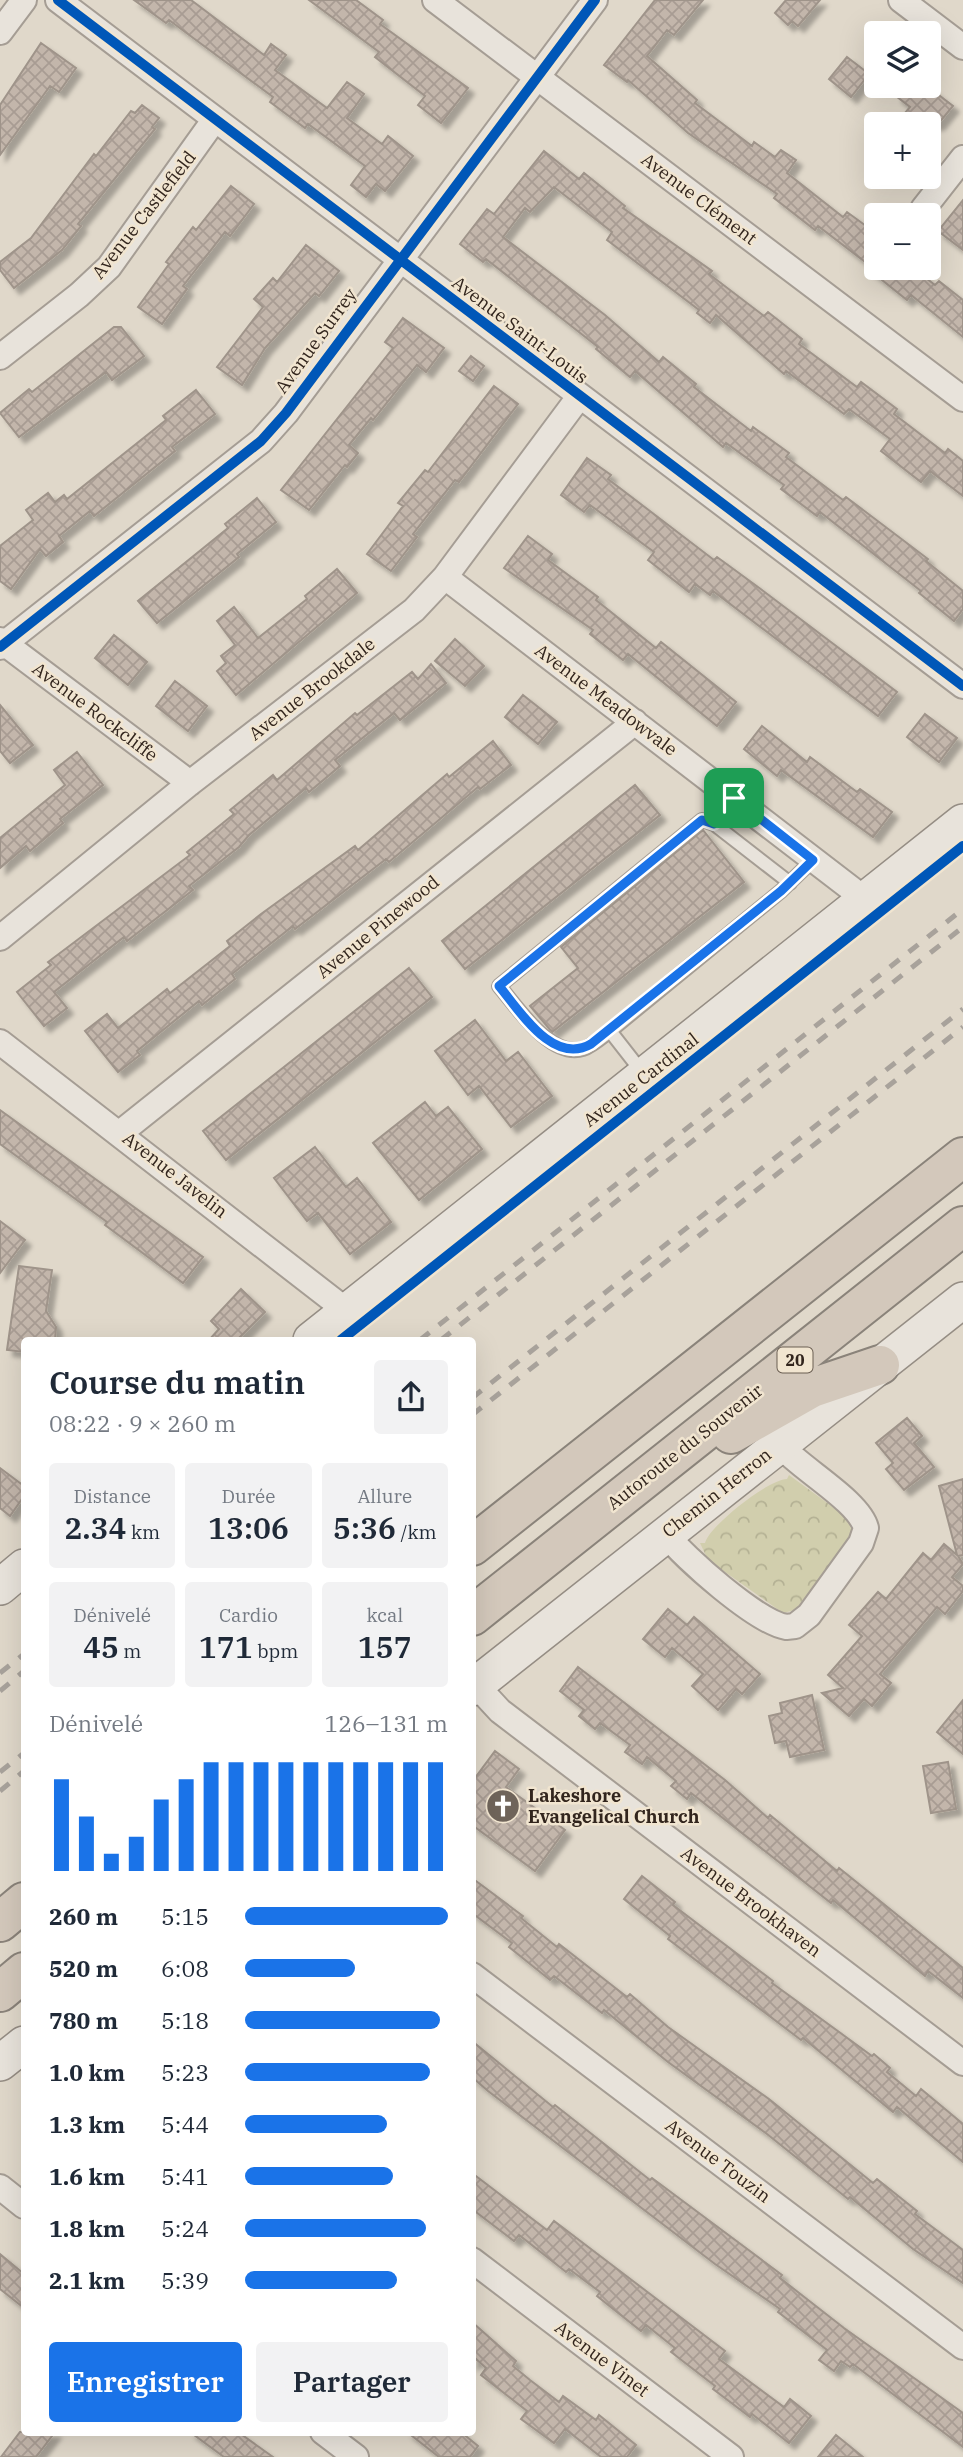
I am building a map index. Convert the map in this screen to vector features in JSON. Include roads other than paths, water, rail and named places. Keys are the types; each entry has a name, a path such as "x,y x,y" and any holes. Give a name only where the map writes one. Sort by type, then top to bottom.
{"highway":[{"path":"476,1543 963,1157"},
{"name":"Autoroute du Souvenir","path":"476,1613 963,1226"},
{"path":"626,1494 812,1388 880,1365"},
{"path":"0,1922 21,1904"},
{"path":"0,1992 21,1974"}],"main road":[{"name":"Avenue Cardinal","path":"315,1337 963,822"},
{"name":"Chemin Herron","path":"476,1685 963,1300"},
{"path":"0,1587 21,1570"},
{"path":"0,2063 21,2046"}],"street":[{"path":"0,32 24,0"},
{"name":"Avenue Saint-Louis","path":"58,0 963,686"},
{"name":"Avenue Clément","path":"435,0 963,399"},
{"name":"Avenue Surrey","path":"1,643 261,441 286,413 535,76 595,0"},
{"path":"901,0 963,47"},
{"name":"Avenue Castlefield","path":"0,357 79,295 109,267 215,120"},
{"path":"928,203 963,158"},
{"name":"Avenue Brookdale","path":"0,938 190,783 414,610 445,577 579,397"},
{"name":"Avenue Meadowvale","path":"445,577 866,900"},
{"name":"Avenue Rockcliffe","path":"1,643 190,783"},
{"name":"Avenue Pinewood","path":"120,1133 635,722"},
{"name":"Avenue Javelin","path":"0,1042 347,1311"},
{"path":"666,1534 689,1561 768,1620 786,1627 803,1622 861,1543 866,1528 856,1509 802,1468 780,1445"},
{"name":"Avenue Brookhaven","path":"476,1689 500,1711 963,2063"},
{"name":"Avenue Touzin","path":"476,1978 963,2347"},
{"path":"0,2187 21,2204"},
{"name":"Avenue Vinet","path":"476,2263 731,2457"},
{"path":"328,2436 356,2457"}],"lane":[{"path":"714,824 734,798"},
{"path":"790,883 714,824 702,820 499,986 540,1034 561,1048 583,1049 610,1031 790,883 813,860"},
{"path":"610,1031 645,1075"}],"railway":[{"path":"424,1337 963,909"},
{"path":"445,1337 963,927"},
{"path":"476,1395 963,1009"},
{"path":"476,1412 963,1027"},
{"path":"0,1673 21,1656"},
{"path":"0,1691 21,1674"},
{"path":"0,1772 21,1755"},
{"path":"0,1791 21,1774"}],"place":[{"name":"Lakeshore Evangelical Church","path":"503,1806"}]}
